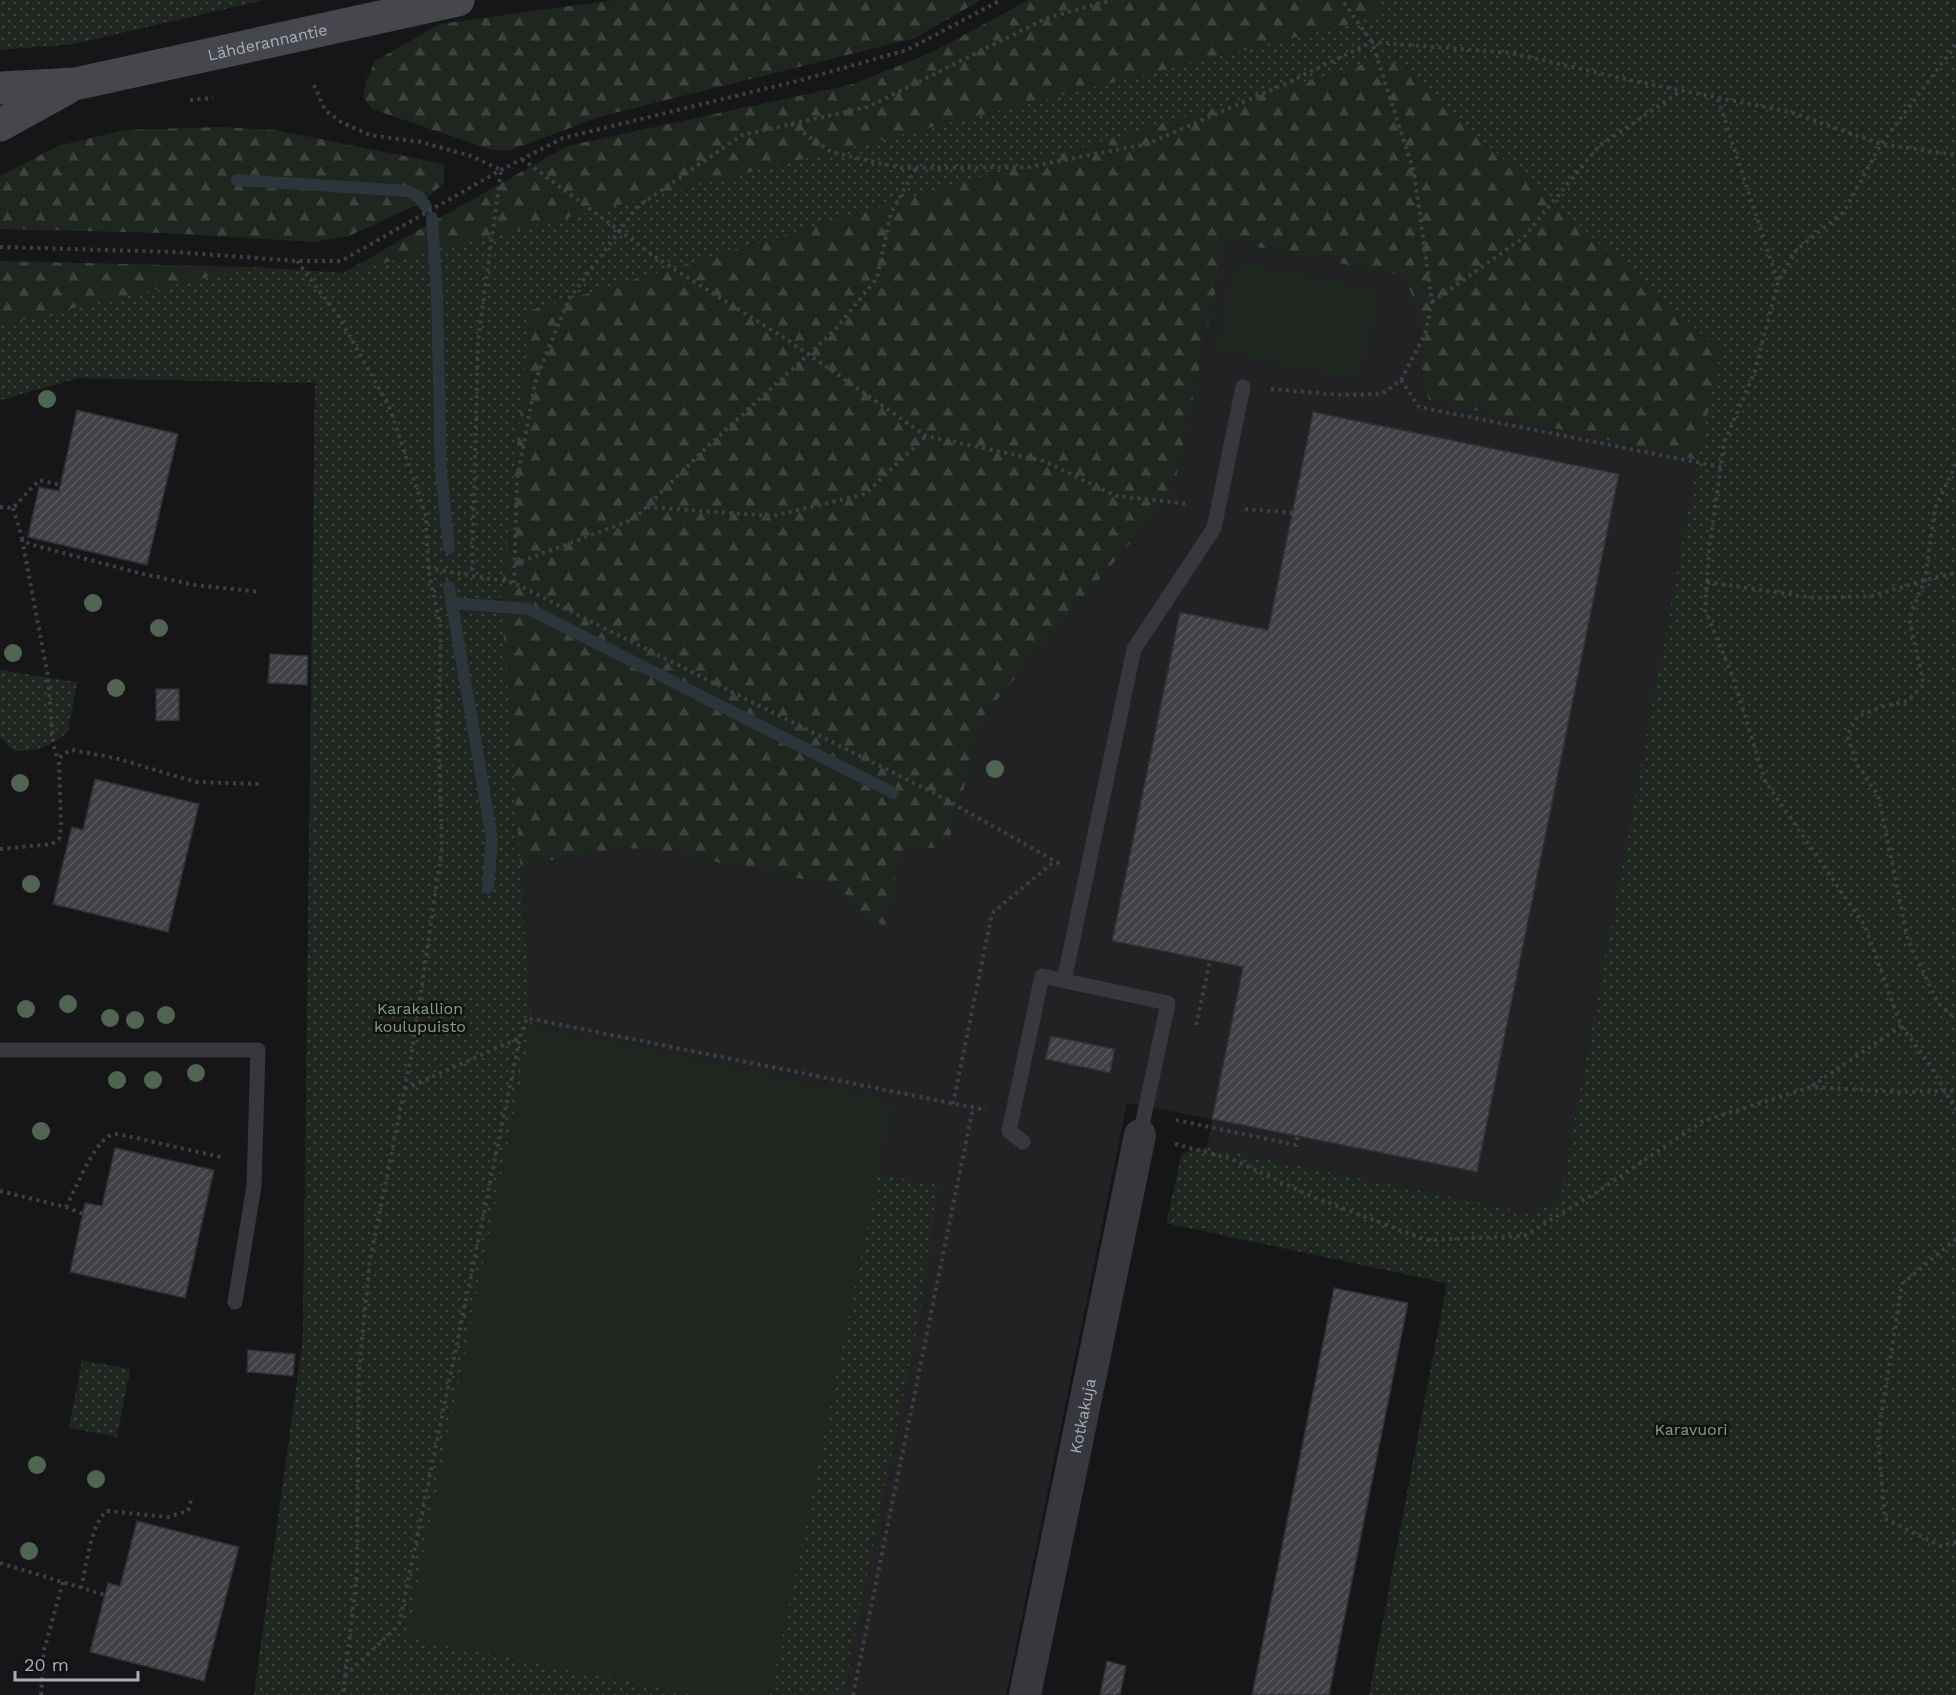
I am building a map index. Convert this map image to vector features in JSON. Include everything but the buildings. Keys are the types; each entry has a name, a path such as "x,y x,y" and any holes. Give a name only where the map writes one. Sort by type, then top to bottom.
{"main road":[{"name":"Lähderannantie","path":"0,88 75,84 459,0"},
{"name":"Lähderannantie","path":"0,125 75,84"}],"street":[{"name":"Kotkakuja","path":"1025,1695 1140,1135"}],"lane":[{"path":"1064,981 1134,649 1214,528 1243,387"},
{"path":"1023,1142 1009,1131 1042,976 1167,1003 1140,1135"},
{"path":"0,1050 258,1050 255,1186 235,1302"}],"path":[{"path":"0,247 176,252 297,261 341,261 501,170 563,138 801,80 907,50 1001,0"},
{"path":"514,583 517,480 536,380 569,299 637,207 742,135 868,107 1047,18 1112,0"},
{"path":"1243,387 1341,395 1382,394 1401,380 1425,334 1432,302 1414,172 1372,42 1342,0"},
{"path":"791,124 831,152 900,168 1028,167 1148,144 1287,83 1372,42 1511,53 1681,91 1790,112 1881,144 1956,156"},
{"path":"1956,45 1881,144 1844,212 1797,249 1778,282 1755,371 1724,443 1709,550 1706,610 1733,677 1765,781 1865,926 1900,1026 1930,1065 1956,1110"},
{"path":"314,85 325,110 341,122 370,135 421,142 471,156 501,170"},
{"path":"1432,302 1523,238 1599,146 1681,91"},
{"path":"1718,98 1778,282"},
{"path":"522,159 658,260 809,355 926,436 1044,461 1116,496 1293,513"},
{"path":"514,564 634,519 708,446 835,330 877,278 891,213 916,168"},
{"path":"472,575 478,341 501,170"},
{"path":"297,261 339,317 389,405 426,516 428,568 441,629 438,727 442,848 412,1052 370,1260 359,1369 357,1572 343,1695"},
{"path":"1401,380 1419,407 1721,467"},
{"path":"646,507 773,516 865,494 926,436"},
{"path":"1956,464 1935,508 1925,580 1909,618 1924,685 1907,701 1881,707 1858,716 1846,735 1858,766 1878,795 1908,940 1938,1003 1956,1019"},
{"path":"13,508 39,480 60,485"},
{"path":"0,507 13,508"},
{"path":"0,849 52,844 58,838 61,827 59,759 53,744 48,677 22,538 13,508"},
{"path":"22,538 29,544 139,573 195,585 261,592"},
{"path":"428,568 514,583 936,794 1085,878"},
{"path":"1707,582 1815,598 1872,596 1956,573"},
{"path":"59,759 63,754 72,750 114,758 196,782 260,784"},
{"path":"953,1104 992,913 1055,861"},
{"path":"345,1676 399,1625 520,1037 527,1018 1013,1115"},
{"path":"1140,1135 1232,1159 1313,1197 1426,1240 1524,1236 1597,1192 1703,1121 1811,1087 1900,1026"},
{"path":"405,1089 520,1037"},
{"path":"1811,1087 1897,1092 1956,1090"},
{"path":"853,1695 973,1108"},
{"path":"1176,1120 1296,1145 1298,1136"},
{"path":"66,1207 90,1160 109,1135 118,1134 255,1164"},
{"path":"0,1191 66,1207 83,1214"},
{"path":"1956,1239 1902,1284 1878,1436 1886,1519 1941,1546 1956,1542"},
{"path":"81,1588 95,1529 102,1515 107,1512 168,1517 188,1511 191,1500"},
{"path":"0,1563 105,1595"},
{"path":"41,1695 44,1650 63,1582"}],"shaded area":[{"path":"1226,241 1405,276 1698,459 1560,1199 1534,1214 1207,1147 1212,1119 1127,1103 1006,1695 696,1695 407,1637 532,1025 521,865 645,848 822,883 901,851 948,846 984,715 1173,493"}],"green space":[{"path":"0,0 265,0 74,44 0,50"},
{"path":"614,0 981,0 915,38 602,116 508,151 489,149 372,109 363,97 366,81 375,61 440,24"},
{"name":"Karakallion koulupuisto","path":"1028,0 1956,0 1956,1437 1369,1695 1447,1283 1166,1223 1321,1171 1534,1214 1560,1199 1698,460 1429,400 1422,368 1425,334 1405,276 1226,241 1173,493 984,715 948,846 901,851 885,926 860,913 849,896 822,883 645,848 521,865 532,1025 254,1695 303,1338 315,383 79,378 0,400 0,261 252,267 343,273 567,146 853,84 933,52"},
{"name":"Karavuori","path":"1374,0 1956,0 1956,1695 1369,1695 1447,1283 1166,1223 1182,1153 1207,1147 1534,1214 1560,1199 1698,459 1721,351 1388,57 531,310 501,599 532,1025 408,1636 697,1695 254,1695 303,1338 315,383 79,378 0,400 0,325 252,267 343,273 1382,16"},
{"path":"221,127 276,130 444,164 444,183 421,203 349,236 314,242 165,233 0,229 0,176 58,146 124,130"},
{"path":"1235,260 1378,288 1360,381 1217,353"},
{"path":"0,670 77,682 68,732 43,747 14,751 0,738"},
{"path":"532,1025 893,1100 770,1695 697,1695 407,1637"},
{"path":"878,1175 938,1184 918,1323 843,1694 770,1695"},
{"path":"82,1360 130,1369 117,1437 69,1428"}],"waterway":[{"path":"237,180 408,191 419,197 426,207"},
{"path":"432,218 437,295 441,471 449,548"},
{"path":"449,587 492,838 488,888"},
{"path":"451,603 529,609 893,793"}]}
